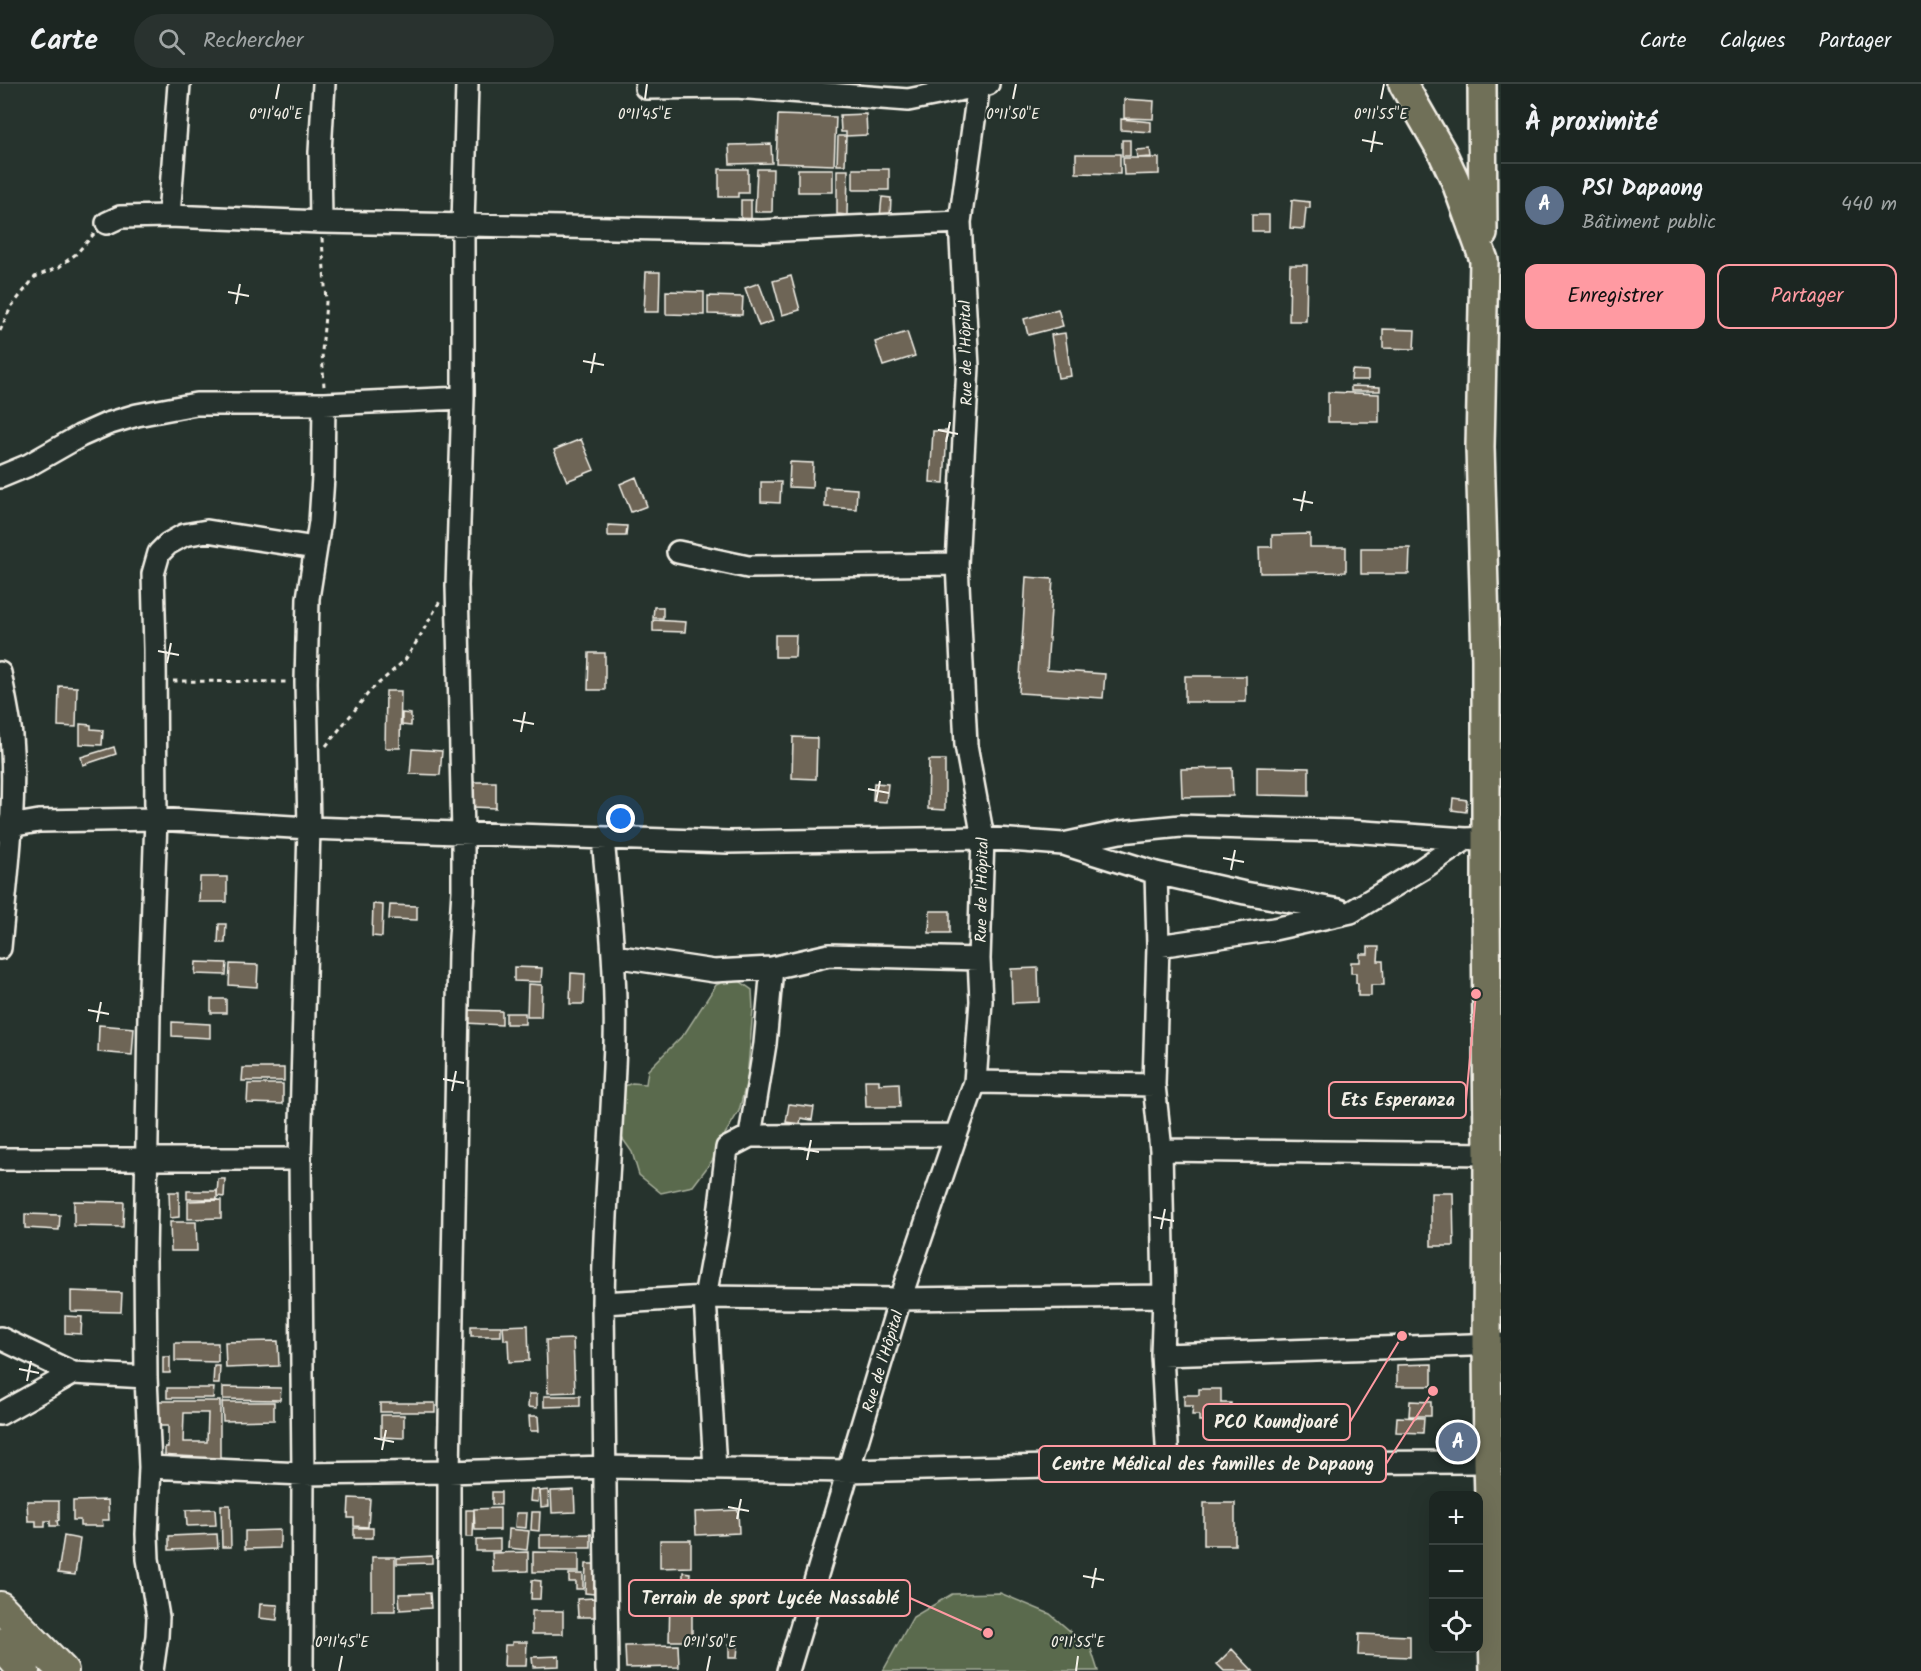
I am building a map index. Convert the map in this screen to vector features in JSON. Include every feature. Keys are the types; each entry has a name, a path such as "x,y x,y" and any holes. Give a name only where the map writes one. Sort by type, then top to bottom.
{"highway":[{"path":"0,1607 63,1671"},
{"path":"0,1644 24,1671"}],"main road":[{"path":"1403,84 1442,152 1455,180 1484,260"},
{"path":"1488,86 1480,447 1486,659 1476,839 1493,906 1494,1117 1488,1154 1494,1344 1488,1462 1494,1671"}],"street":[{"path":"169,216 179,84"},
{"path":"321,222 320,152 324,84"},
{"path":"449,1671 449,1472 463,833 457,586 463,398 463,224 467,84"},
{"path":"646,88 736,87 908,100 982,84"},
{"name":"Rue de l'Hôpital","path":"788,1671 900,1299 975,1083 981,1001 983,838 966,746 957,564 968,367 960,222 982,84"},
{"path":"107,223 120,217 169,216 321,222 762,231 960,222"},
{"path":"0,477 48,456 80,435 107,424 137,415 196,404 324,404 463,398"},
{"path":"302,1671 300,1159 309,828 306,682 308,598 320,522 323,477 324,404"},
{"path":"152,1671 158,1617 148,1551 150,1467 146,1377 145,1260 149,1014 156,819 153,574 159,553 168,543 184,535 207,531 315,548"},
{"path":"678,552 748,567 957,564"},
{"path":"0,673 11,735 12,776 5,828 0,948"},
{"path":"5,828 39,821 156,819 309,828 728,843 983,838 1063,844 1156,873 1263,897 1351,912"},
{"path":"1063,844 1120,832 1181,826 1350,831 1476,839"},
{"path":"603,838 614,956 615,1043 603,1246 607,1671"},
{"path":"1158,946 1274,929 1351,912 1476,839"},
{"path":"1156,873 1158,946 1154,1084 1161,1150 1164,1296 1162,1355 1168,1463"},
{"path":"614,956 714,971 772,968 829,955 980,959"},
{"path":"750,1136 765,1044 772,968"},
{"path":"975,1083 1154,1084"},
{"path":"715,1469 705,1298 717,1230 727,1148 750,1136 956,1135"},
{"path":"1161,1150 1488,1154"},
{"path":"0,1159 300,1159"},
{"path":"603,1303 705,1298 900,1299 1164,1296"},
{"path":"0,1338 73,1373 146,1377"},
{"path":"1162,1355 1494,1344"},
{"path":"0,1414 73,1373"},
{"path":"150,1467 303,1474 605,1467 848,1471 1168,1463 1488,1462"}],"path":[{"path":"321,222 326,302 322,352 324,404"},
{"path":"0,331 11,307 35,277 59,267 76,254 107,223"},
{"path":"308,768 370,691 405,660 438,603 457,586"},
{"path":"156,681 306,682"}],"green space":[{"path":"734,977 752,990 753,1009 747,1080 739,1111 725,1134 718,1153 693,1186 661,1193 639,1175 632,1152 620,1135 620,1088 632,1083 646,1084 648,1070 685,1033 716,985"},
{"path":"1000,1593 1050,1614 1091,1649 1098,1671 883,1671 913,1617 952,1594"}],"building":[{"path":"1124,99 1154,101 1153,119 1124,118"},
{"path":"866,114 867,135 846,136 846,132 841,132 840,115"},
{"path":"778,115 836,117 834,165 776,163"},
{"path":"1121,119 1151,122 1151,132 1121,130"},
{"path":"838,136 846,136 845,165 837,165"},
{"path":"1122,140 1130,140 1130,156 1122,156"},
{"path":"771,144 772,163 730,164 729,145"},
{"path":"1150,149 1151,157 1137,158 1136,150"},
{"path":"1076,154 1120,154 1120,174 1076,173"},
{"path":"1123,158 1159,158 1159,174 1124,175"},
{"path":"719,169 748,169 748,193 738,193 738,197 719,197"},
{"path":"757,169 773,169 772,212 755,212"},
{"path":"798,169 833,169 833,192 798,192"},
{"path":"853,169 889,169 889,190 853,190"},
{"path":"837,170 848,170 847,215 837,214"},
{"path":"882,197 891,198 890,218 880,217"},
{"path":"741,200 751,200 751,221 741,221"},
{"path":"1292,200 1310,202 1310,208 1306,208 1304,229 1290,228"},
{"path":"1252,215 1269,215 1269,231 1252,231"},
{"path":"1290,265 1307,265 1306,321 1289,321"},
{"path":"646,272 660,272 659,312 644,312"},
{"path":"791,276 800,310 782,315 773,281"},
{"path":"759,283 773,321 759,326 745,288"},
{"path":"666,291 704,292 704,315 666,314"},
{"path":"708,296 743,297 742,315 708,314"},
{"path":"1058,309 1063,326 1028,335 1024,319"},
{"path":"1383,329 1415,330 1414,349 1383,348"},
{"path":"907,332 915,356 883,366 875,342"},
{"path":"1065,333 1071,376 1058,378 1051,335"},
{"path":"1352,370 1368,371 1368,380 1351,380"},
{"path":"1351,386 1380,387 1380,391 1351,391"},
{"path":"1328,392 1379,394 1379,422 1328,422"},
{"path":"933,431 947,431 944,483 930,482"},
{"path":"581,439 594,470 567,481 554,450"},
{"path":"790,462 813,463 812,488 789,487"},
{"path":"636,477 647,506 631,512 620,484"},
{"path":"761,482 781,482 780,503 761,502"},
{"path":"825,487 857,489 856,509 825,507"},
{"path":"608,525 627,526 626,536 608,536"},
{"path":"1310,534 1310,547 1346,547 1346,572 1260,573 1259,547 1272,547 1272,535"},
{"path":"1361,548 1410,548 1409,574 1361,574"},
{"path":"1026,577 1053,579 1047,670 1105,674 1103,698 1019,693"},
{"path":"654,607 663,607 663,618 653,618"},
{"path":"653,620 686,622 685,632 653,631"},
{"path":"775,635 796,635 795,657 775,657"},
{"path":"589,653 605,653 605,690 588,690"},
{"path":"1185,676 1246,676 1246,702 1185,702"},
{"path":"59,686 77,687 76,727 58,726"},
{"path":"386,691 401,691 400,748 385,748"},
{"path":"402,713 411,714 411,726 402,725"},
{"path":"80,724 91,725 91,729 103,730 102,745 80,744"},
{"path":"793,737 817,738 816,779 792,778"},
{"path":"114,747 116,754 83,765 81,757"},
{"path":"412,749 442,751 440,775 410,774"},
{"path":"929,760 945,760 945,810 928,809"},
{"path":"1257,767 1309,768 1309,796 1257,795"},
{"path":"1232,768 1233,796 1182,797 1181,769"},
{"path":"473,782 496,782 496,808 473,807"},
{"path":"874,783 888,784 886,802 873,801"},
{"path":"1453,798 1467,800 1466,812 1452,810"},
{"path":"200,877 227,877 227,902 199,902"},
{"path":"373,904 383,905 382,937 372,936"},
{"path":"390,905 417,906 417,920 389,919"},
{"path":"930,911 950,911 950,933 929,933"},
{"path":"219,924 226,924 225,943 218,943"},
{"path":"1368,947 1379,947 1378,961 1383,961 1384,985 1371,985 1371,996 1358,996 1356,973 1351,973 1351,962 1360,962 1360,954 1368,954"},
{"path":"196,962 227,963 226,975 195,974"},
{"path":"230,964 258,965 257,987 229,985"},
{"path":"514,967 542,968 541,982 514,981"},
{"path":"1038,968 1039,1002 1012,1003 1011,969"},
{"path":"571,973 585,974 584,1004 570,1004"},
{"path":"528,984 542,985 541,1017 527,1017"},
{"path":"211,999 226,999 226,1013 211,1013"},
{"path":"467,1010 502,1011 502,1025 466,1023"},
{"path":"506,1013 525,1013 525,1024 506,1024"},
{"path":"172,1022 210,1024 210,1038 172,1036"},
{"path":"99,1025 134,1028 132,1055 98,1052"},
{"path":"243,1068 284,1068 284,1081 242,1081"},
{"path":"865,1080 879,1080 879,1084 899,1083 900,1107 866,1107"},
{"path":"248,1084 283,1084 283,1104 247,1103"},
{"path":"789,1104 814,1107 812,1120 801,1118 800,1124 786,1122"},
{"path":"218,1179 225,1179 224,1197 217,1196"},
{"path":"187,1191 217,1191 217,1199 187,1199"},
{"path":"169,1192 179,1192 179,1217 170,1218"},
{"path":"1431,1193 1453,1193 1454,1246 1431,1246"},
{"path":"221,1200 221,1218 188,1219 188,1201"},
{"path":"74,1201 124,1202 123,1227 74,1226"},
{"path":"25,1214 60,1215 59,1230 25,1228"},
{"path":"170,1222 196,1222 197,1251 171,1251"},
{"path":"71,1291 122,1293 121,1312 71,1311"},
{"path":"65,1316 82,1317 81,1334 65,1333"},
{"path":"528,1325 529,1361 509,1362 508,1340 504,1340 503,1326"},
{"path":"471,1326 501,1326 501,1336 471,1336"},
{"path":"573,1339 575,1392 548,1393 546,1340"},
{"path":"278,1341 279,1366 226,1368 225,1342"},
{"path":"175,1343 218,1343 218,1362 175,1361"},
{"path":"163,1357 170,1357 170,1373 163,1373"},
{"path":"1432,1364 1432,1386 1397,1386 1397,1365"},
{"path":"214,1366 220,1366 219,1384 213,1384"},
{"path":"223,1387 281,1388 280,1400 223,1399"},
{"path":"167,1388 214,1388 213,1398 167,1398"},
{"path":"1199,1389 1221,1389 1221,1403 1231,1403 1231,1417 1207,1417 1207,1421 1199,1421 1199,1415 1192,1415 1193,1406 1184,1406 1184,1395 1199,1395"},
{"path":"529,1394 537,1394 537,1408 528,1407"},
{"path":"544,1396 580,1396 580,1406 544,1407"},
{"path":"152,1401 220,1401 220,1458 165,1457 165,1447 168,1447 168,1426 152,1426","holes":["184,1413 208,1413 207,1442 183,1442"]},
{"path":"1410,1401 1431,1402 1431,1416 1409,1416"},
{"path":"222,1402 274,1402 274,1420 223,1421"},
{"path":"380,1403 435,1403 435,1412 380,1412"},
{"path":"381,1415 404,1415 404,1438 381,1437"},
{"path":"529,1416 538,1416 539,1431 530,1431"},
{"path":"1397,1417 1424,1418 1423,1433 1396,1432"},
{"path":"531,1489 539,1490 538,1502 530,1501"},
{"path":"548,1490 549,1506 541,1507 540,1491"},
{"path":"574,1490 575,1512 552,1513 551,1491"},
{"path":"492,1492 501,1492 501,1505 492,1505"},
{"path":"349,1498 370,1499 368,1527 354,1526 354,1518 348,1518"},
{"path":"108,1500 109,1520 102,1520 103,1526 80,1526 80,1520 73,1520 73,1501"},
{"path":"27,1501 59,1501 58,1526 50,1526 50,1521 45,1521 45,1527 36,1527 36,1521 28,1521"},
{"path":"1204,1503 1235,1503 1235,1545 1204,1545"},
{"path":"221,1505 230,1505 231,1547 222,1547"},
{"path":"500,1508 500,1530 475,1530 474,1509"},
{"path":"215,1509 216,1525 187,1526 186,1510"},
{"path":"466,1510 474,1510 473,1537 466,1537"},
{"path":"738,1510 739,1533 696,1535 695,1512"},
{"path":"532,1512 540,1512 539,1531 531,1530"},
{"path":"516,1513 527,1513 526,1528 515,1527"},
{"path":"354,1528 373,1528 373,1538 354,1538"},
{"path":"509,1529 529,1531 527,1550 508,1548"},
{"path":"280,1530 280,1548 245,1549 245,1531"},
{"path":"217,1534 218,1548 169,1550 169,1536"},
{"path":"591,1534 591,1548 540,1548 540,1535"},
{"path":"64,1536 80,1539 75,1575 58,1573"},
{"path":"500,1539 500,1551 476,1551 476,1540"},
{"path":"660,1540 691,1540 691,1567 660,1568"},
{"path":"528,1552 528,1571 493,1572 492,1553"},
{"path":"533,1552 579,1553 579,1572 533,1572"},
{"path":"432,1556 432,1563 397,1564 397,1558"},
{"path":"372,1557 395,1557 395,1611 372,1611"},
{"path":"586,1564 595,1564 594,1594 585,1593"},
{"path":"683,1572 690,1573 689,1589 675,1588 676,1581 683,1581"},
{"path":"569,1574 583,1574 583,1589 576,1589 576,1582 569,1582"},
{"path":"532,1580 541,1581 540,1599 531,1599"},
{"path":"430,1593 431,1608 400,1610 399,1594"},
{"path":"594,1598 595,1617 578,1617 577,1599"},
{"path":"670,1599 692,1599 692,1641 669,1641"},
{"path":"260,1604 278,1605 277,1620 259,1618"},
{"path":"532,1611 563,1611 563,1634 532,1634"},
{"path":"1359,1634 1410,1636 1410,1657 1358,1655"},
{"path":"512,1642 527,1642 526,1666 504,1666 505,1645 512,1645"},
{"path":"729,1644 738,1645 737,1658 729,1658"},
{"path":"678,1645 679,1667 626,1668 625,1646"},
{"path":"1232,1649 1253,1671 1224,1671 1217,1664"},
{"path":"559,1656 559,1666 533,1667 532,1657"}],"place":[{"name":"Ets Esperanza","path":"1476,994"},
{"name":"PCO Koundjoaré","path":"1402,1336"},
{"name":"Centre Médical des familles de Dapaong","path":"1433,1391"},
{"name":"PSI Dapaong","path":"1458,1442"},
{"name":"Terrain de sport Lycée Nassablé","path":"988,1633"}]}
